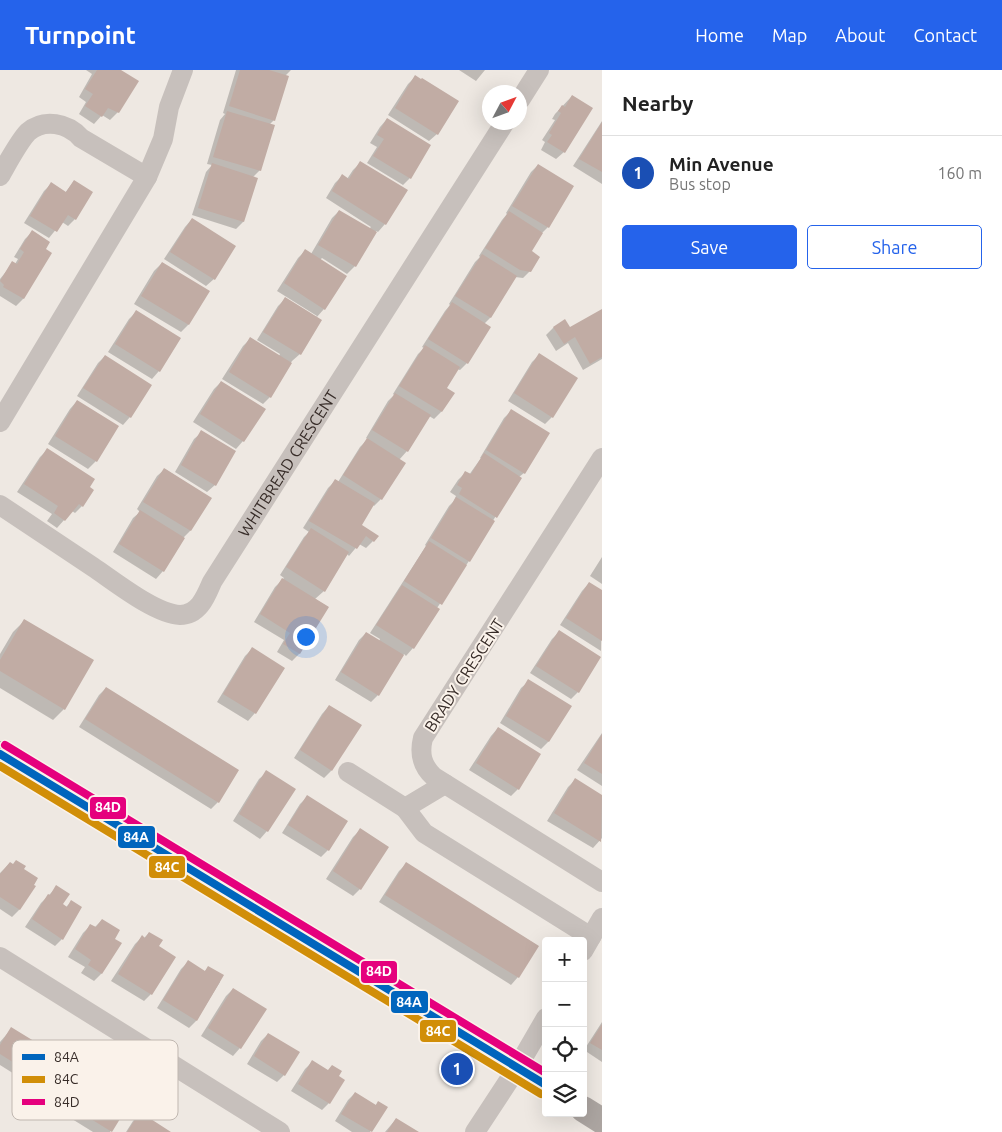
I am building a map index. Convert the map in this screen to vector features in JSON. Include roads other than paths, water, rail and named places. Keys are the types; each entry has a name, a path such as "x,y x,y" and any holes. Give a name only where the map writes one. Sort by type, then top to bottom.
{"main road":[{"path":"0,754 542,1083"},
{"path":"587,1112 602,1121"}],"street":[{"path":"0,422 147,177 162,139 169,107 182,70"},
{"path":"527,88 538,70"},
{"path":"0,176 26,134 40,126 52,124 65,126 81,138 147,177"},
{"name":"WHITBREAD CRESCENT","path":"0,505 163,612 181,615 198,608 205,599 212,582 500,130"},
{"name":"BRADY CRESCENT","path":"602,458 423,738 421,747 422,762 434,778 602,882"},
{"path":"348,772 405,808 424,833 577,937"},
{"path":"405,808 445,784"},
{"path":"587,944 602,918"},
{"path":"0,957 133,1040"},
{"path":"475,1132 517,1068 542,1025"},
{"path":"178,1068 280,1132"}],"place":[{"name":"Min Avenue","path":"457,1069"}]}
